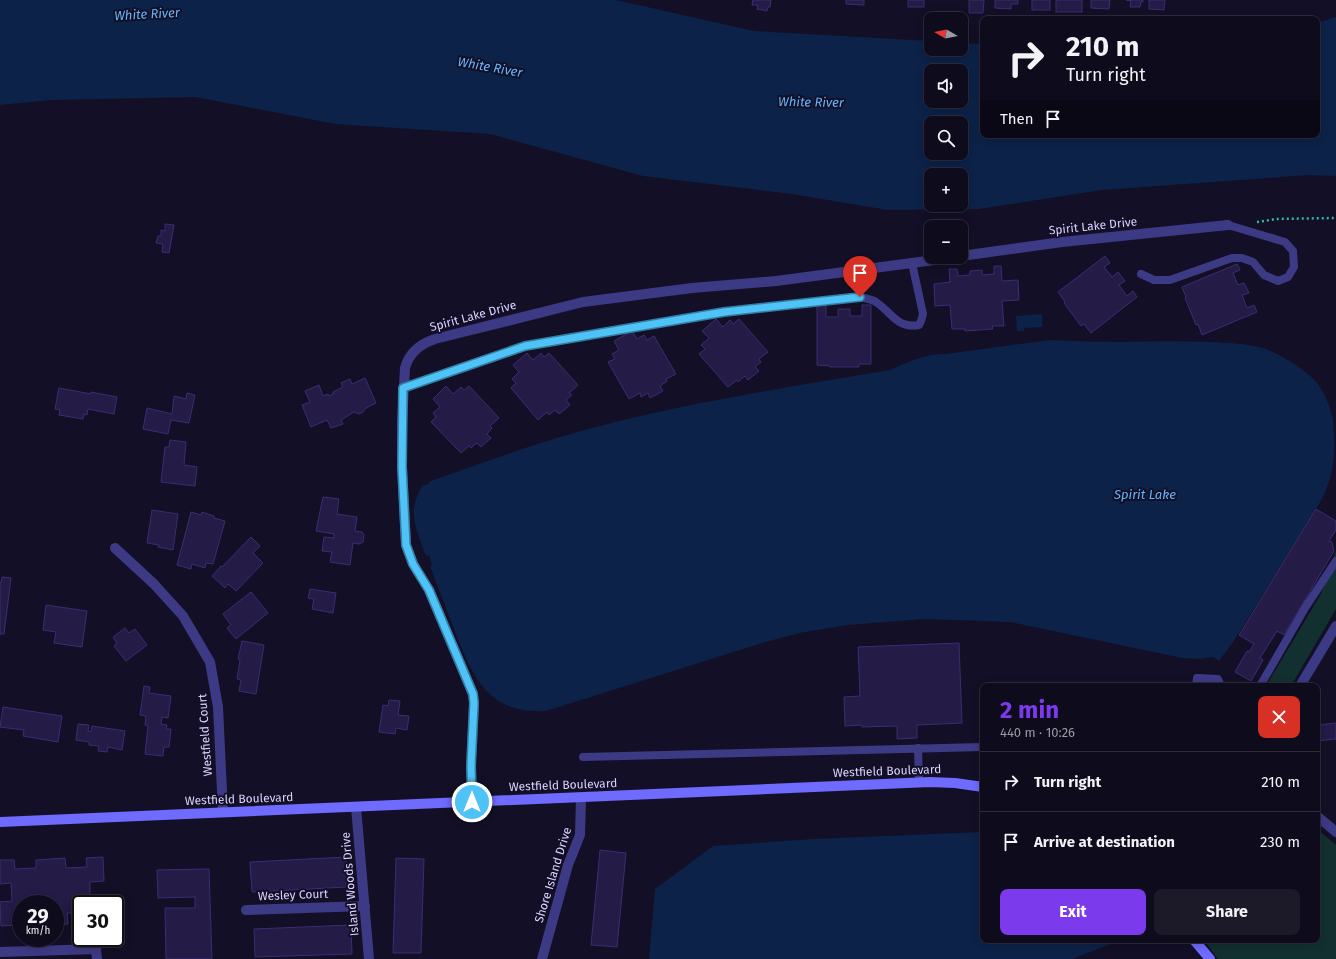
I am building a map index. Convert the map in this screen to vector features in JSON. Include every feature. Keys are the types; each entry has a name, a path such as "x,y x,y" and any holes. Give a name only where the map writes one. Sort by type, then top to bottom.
{"street":[{"name":"Spirit Lake Drive","path":"968,255 1062,242 1228,225"},
{"name":"Spirit Lake Drive","path":"472,802 471,766 474,703 473,694 429,590 413,564 406,545 402,467 403,388 405,368 411,354 421,345 435,339 591,301 692,288 776,281 924,261"},
{"name":"Westfield Court","path":"115,548 154,584 183,616 210,662 218,707 223,812"},
{"path":"1302,683 1336,626"},
{"name":"Westfield Boulevard","path":"0,822 581,798 919,782 956,783 980,787"},
{"name":"Shore Island Drive","path":"542,959 568,865 580,835 581,798"},
{"name":"Island Woods Drive","path":"356,807 369,959"},
{"path":"1320,819 1336,832"},
{"name":"Wesley Court","path":"246,910 365,906"},
{"path":"1197,943 1210,959"},
{"path":"0,952 96,949 97,959"}],"lane":[{"path":"1141,274 1154,280 1170,280 1232,258 1242,258 1254,262 1264,275 1278,281 1288,278 1294,267 1293,251 1285,242 1228,225"},
{"path":"403,388 525,346 724,312 860,297 874,301 903,325 910,327 919,325 923,314 912,263"},
{"path":"1262,683 1305,608 1336,561"},
{"path":"1196,683 1197,678 1218,679 1220,683"},
{"path":"583,757 980,747"},
{"path":"918,748 919,782"}],"path":[{"path":"1256,222 1276,219 1336,218"}],"green space":[{"path":"1336,550 1336,609 1293,683 1268,683 1321,594"},
{"path":"1320,832 1336,845 1336,959 1218,959 1206,943 1320,943"}],"water":[{"name":"White River","path":"0,0 616,0 754,31 924,41 924,56 968,56 968,43 980,44 980,138 1320,138 1320,22 1336,17 1336,176 1309,175 1102,190 979,209 968,209 968,168 924,168 924,210 888,210 792,194 643,176 490,134 335,124 196,97 51,100 0,105"},
{"path":"1042,314 1042,327 1024,328 1024,331 1017,331 1016,316"},
{"name":"Spirit Lake","path":"1050,340 1235,343 1253,346 1274,352 1299,367 1318,384 1323,392 1331,411 1334,432 1333,464 1328,484 1319,504 1233,642 1219,661 1213,657 1199,659 1182,658 1010,622 925,619 848,625 799,633 762,643 546,711 526,710 510,707 497,700 486,690 469,665 430,566 432,565 429,555 426,556 416,529 414,520 415,503 423,485 495,458 582,431 639,416 747,394 890,370 931,355"},
{"path":"980,832 980,943 1113,943 1072,959 649,959 655,889 713,846 813,839"}],"building":[{"path":"753,0 771,0 770,7 768,7 767,11 757,9 758,5 752,5"},
{"path":"846,0 864,0 864,5 846,4"},
{"path":"908,0 924,0 924,7 908,7"},
{"path":"969,0 984,0 983,13 969,13"},
{"path":"995,0 1018,0 1018,4 1011,4 1011,9 995,8"},
{"path":"1032,0 1050,0 1050,10 1032,10"},
{"path":"1056,0 1082,0 1082,12 1056,12"},
{"path":"1091,0 1110,0 1109,9 1091,8"},
{"path":"1126,0 1143,0 1143,2 1141,2 1140,7 1130,7 1131,1"},
{"path":"1149,0 1165,0 1164,10 1149,9"},
{"path":"165,224 174,225 169,253 162,252 163,244 156,243 158,236 161,236 161,230 165,231"},
{"path":"1105,256 1110,263 1104,267 1112,277 1118,272 1125,281 1119,285 1127,296 1133,291 1137,297 1091,333 1084,324 1081,326 1058,292"},
{"path":"1237,264 1240,270 1233,273 1238,285 1244,283 1249,293 1242,295 1247,308 1254,305 1257,312 1202,335 1198,324 1196,325 1182,287"},
{"path":"994,266 1001,266 1002,281 1018,280 1019,300 1002,301 1004,326 992,326 993,329 965,331 965,329 952,329 950,305 935,306 934,284 950,282 949,269 957,269 958,276 970,275 970,271 982,270 982,275 994,274"},
{"path":"817,305 826,305 826,317 838,317 838,309 850,309 850,316 862,316 862,305 871,305 871,364 859,364 859,367 830,367 817,365"},
{"path":"716,319 723,327 730,320 733,324 739,319 768,352 759,359 761,362 755,367 759,371 748,380 745,376 738,382 737,380 728,387 699,354 705,349 701,345 709,338 702,331"},
{"path":"632,331 637,339 644,335 647,340 654,336 676,374 666,379 667,381 660,386 663,391 650,398 648,393 641,397 640,393 629,399 608,362 615,359 612,354 619,350 614,341"},
{"path":"527,353 533,360 541,353 544,357 549,353 578,385 569,393 572,395 566,400 570,405 559,414 555,410 549,415 547,412 538,420 511,388 516,383 512,379 519,372 513,365"},
{"path":"365,378 376,403 366,408 359,414 354,412 341,420 343,424 331,428 327,420 311,427 302,405 310,402 305,391 319,385 323,396 328,394 329,396 333,394 333,392 343,387 341,383 350,379 352,384"},
{"path":"446,386 453,394 461,387 464,390 469,386 499,418 490,426 492,428 487,434 491,438 481,447 477,443 471,448 469,446 461,453 431,422 436,417 433,413 440,407 433,399"},
{"path":"59,388 117,397 114,414 88,409 87,415 84,414 83,419 59,415 60,410 55,409"},
{"path":"187,393 195,395 189,423 171,420 168,434 143,429 147,408 172,414 174,396 186,399"},
{"path":"170,440 186,442 184,465 197,467 195,486 161,482 165,447 169,447"},
{"path":"323,497 339,499 337,514 357,517 355,531 362,532 364,535 363,542 359,544 353,543 350,565 330,562 332,552 322,551 324,537 334,538 334,534 316,531"},
{"path":"1316,509 1336,521 1336,530 1329,541 1332,542 1334,551 1284,635 1277,631 1260,658 1263,660 1251,681 1235,672 1247,651 1249,652 1254,644 1239,635"},
{"path":"152,510 178,514 173,550 147,543"},
{"path":"191,512 201,515 202,512 214,516 214,518 225,521 213,564 206,563 205,568 192,564 191,569 177,565"},
{"path":"251,537 260,546 253,553 263,563 236,591 228,584 225,588 212,576"},
{"path":"2,577 11,578 4,634 0,634 0,583"},
{"path":"310,589 336,593 333,613 312,609 314,599 308,598"},
{"path":"251,592 268,613 236,639 227,628 231,625 223,614"},
{"path":"46,605 87,611 82,647 54,643 56,632 43,630"},
{"path":"125,628 129,633 135,629 147,645 126,661 114,646 117,643 113,637"},
{"path":"242,641 264,645 256,694 239,691 241,680 237,679 240,660 238,659"},
{"path":"959,643 962,723 917,725 917,738 897,739 897,726 845,726 844,697 860,696 858,647"},
{"path":"144,686 150,687 149,693 171,696 168,718 162,717 161,724 167,725 166,729 171,729 169,747 164,747 163,756 145,754 148,726 145,725 146,716 140,715"},
{"path":"389,700 400,701 398,715 409,716 407,730 396,728 395,734 379,732 383,705 388,706"},
{"path":"3,707 62,716 58,742 23,736 24,730 0,727"},
{"path":"1336,723 1336,739 1320,741 1320,725"},
{"path":"78,724 89,725 88,731 91,732 92,726 125,731 122,750 108,747 107,752 98,751 99,746 89,745 89,742 76,740"},
{"path":"600,850 626,853 617,947 591,945"},
{"path":"103,857 104,881 90,882 90,895 72,895 72,913 67,913 68,924 64,924 64,895 12,895 12,901 11,883 0,884 0,860 14,860 15,869 36,868 36,860 65,858 66,868 87,867 86,858"},
{"path":"346,857 347,887 252,892 250,862"},
{"path":"396,858 424,859 421,953 393,953"},
{"path":"209,869 212,959 166,959 165,908 195,908 195,897 158,898 157,870"},
{"path":"12,901 12,925 1,926 0,902"},
{"path":"351,925 352,954 255,957 254,929"}],"route":[{"path":"472,802 471,766 473,742 473,694 429,590 413,564 406,545 402,467 403,388 525,346 724,312 860,297"}]}
